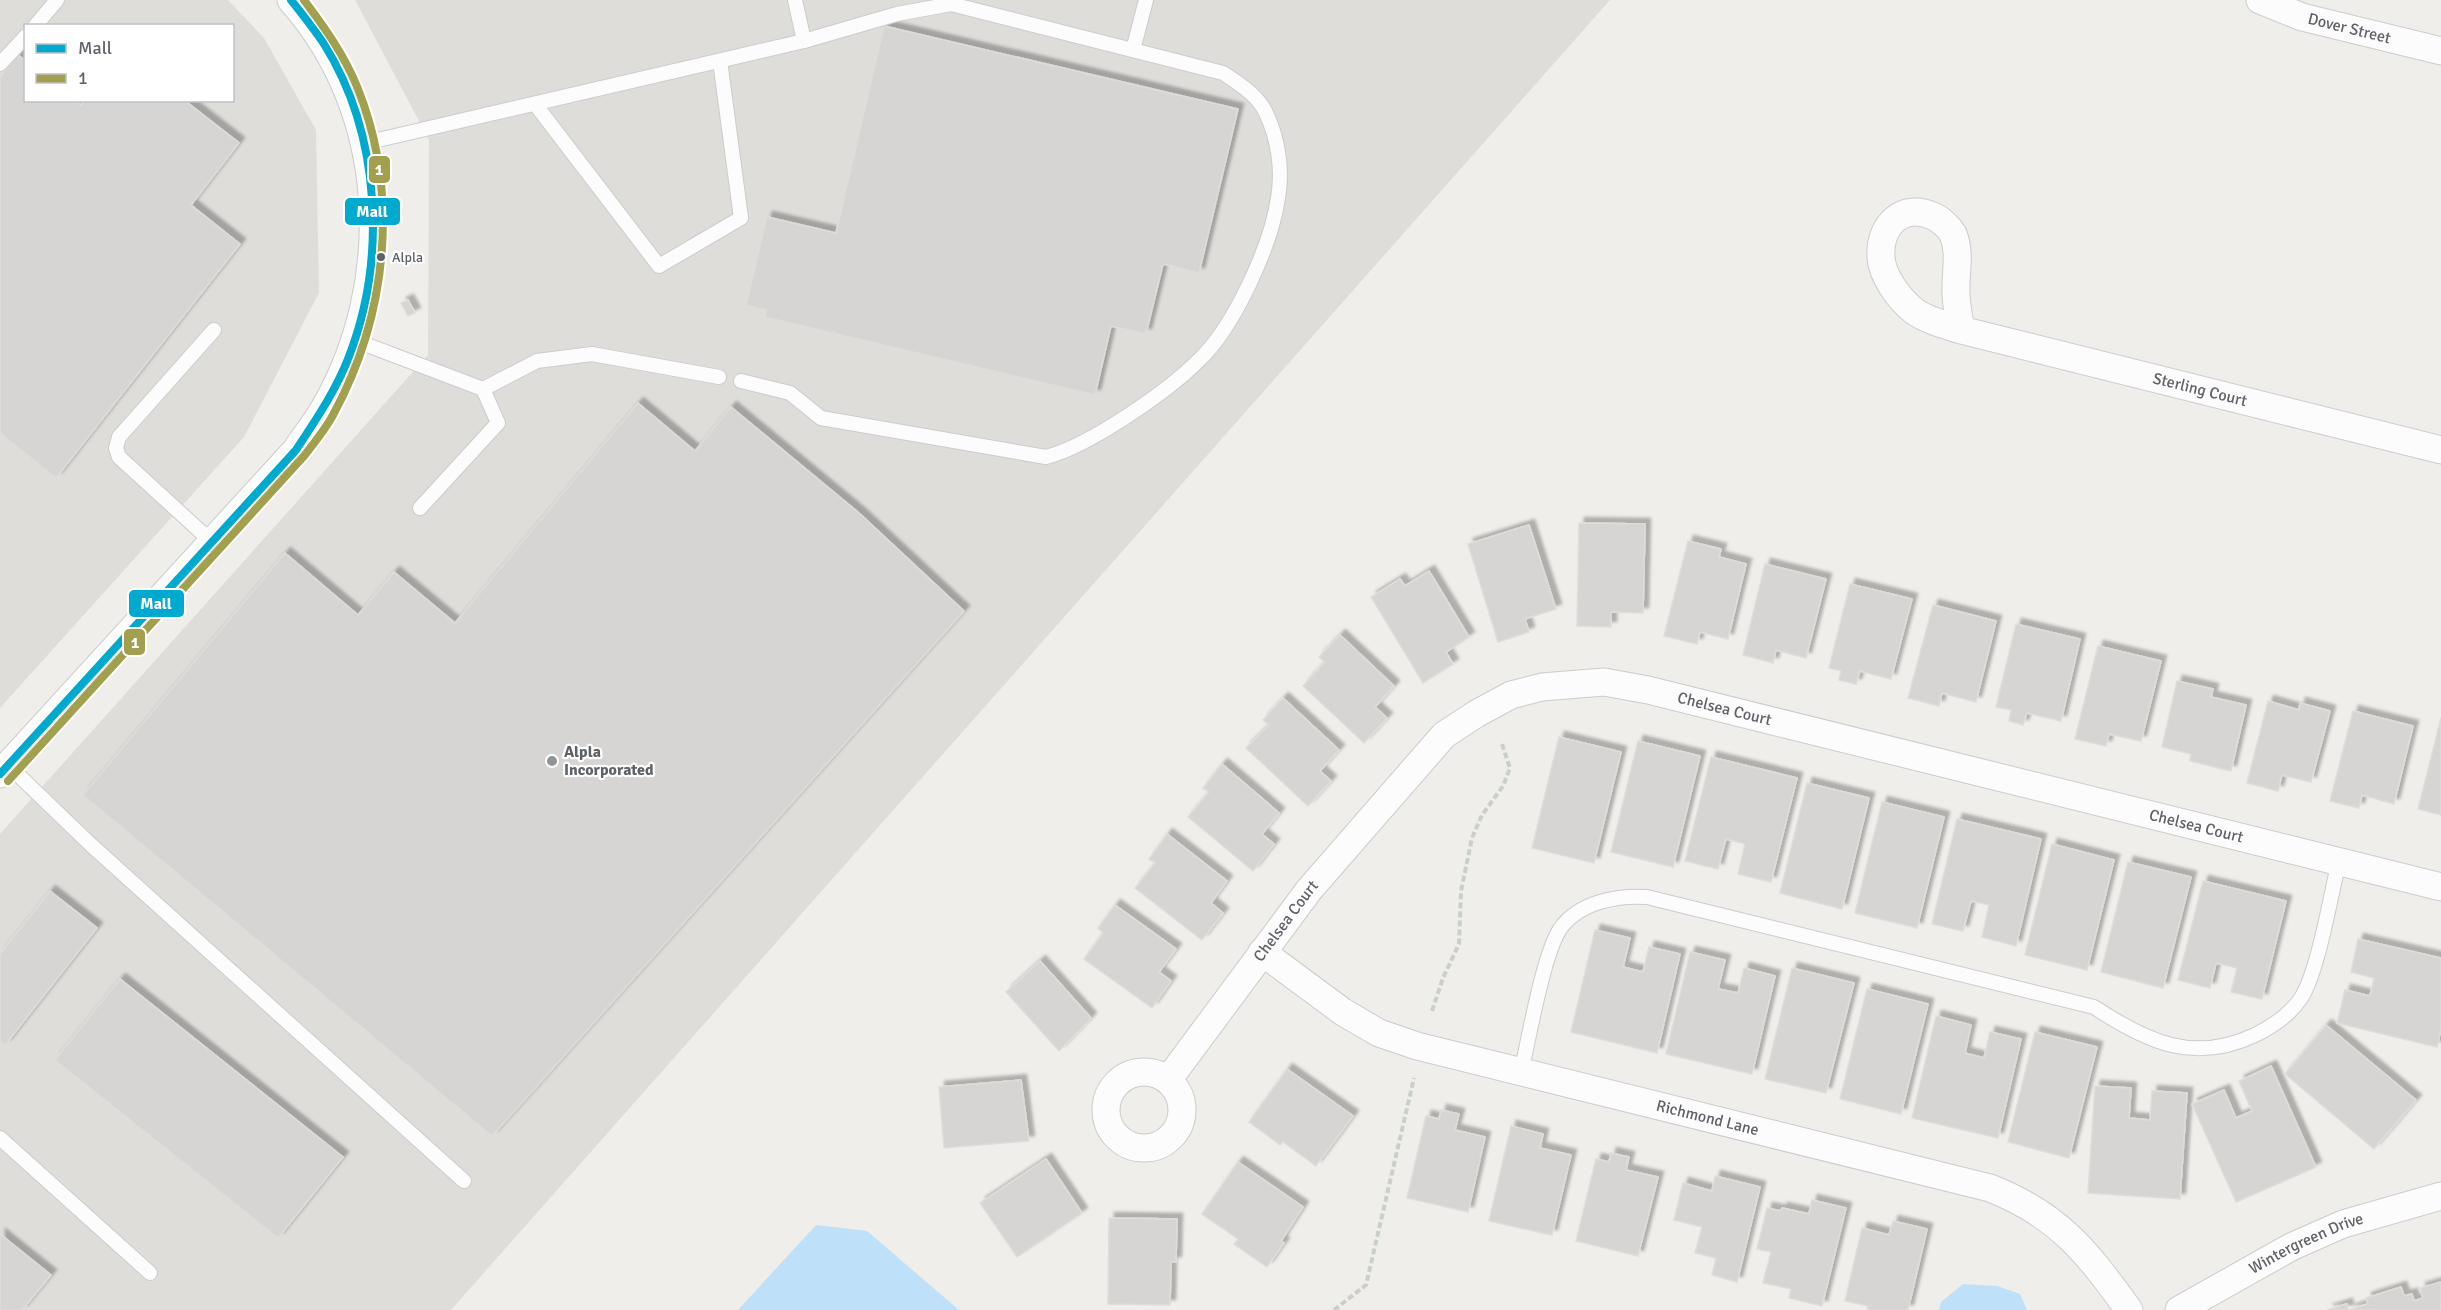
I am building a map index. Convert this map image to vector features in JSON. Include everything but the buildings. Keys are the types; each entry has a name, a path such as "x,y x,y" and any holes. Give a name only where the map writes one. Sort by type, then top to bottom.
{"street":[{"path":"4,769 296,450 324,409 354,340 366,302 373,262 374,206 365,143 334,57 312,24 291,0"},
{"name":"Dover Street","path":"2260,0 2302,17 2441,51"},
{"name":"Sterling Court","path":"1961,330 2441,450"},
{"name":"Chelsea Court","path":"1168,1080 1309,890 1444,735 1476,714 1512,695 1542,687 1579,682 1621,684 1648,690 2441,887"},
{"name":"Richmond Lane","path":"1262,952 1343,1012 1379,1033 1417,1046 1990,1188 2008,1195 2049,1219 2075,1241 2129,1310"},
{"name":"Wintergreen Drive","path":"2179,1310 2291,1247 2343,1224 2441,1196"}],"lane":[{"path":"37,24 57,0"},
{"path":"795,0 804,41"},
{"path":"1133,50 1146,0"},
{"path":"365,143 804,41 897,14 951,4 1223,73 1247,89 1266,111 1280,167 1278,199 1258,262 1238,309 1200,360 1146,404 1064,452 1046,457 821,418 790,393 741,381"},
{"path":"0,64 24,38"},
{"path":"535,104 658,266 741,218 720,61"},
{"path":"212,542 119,457 116,448 119,437 214,330"},
{"path":"354,340 483,389 498,423 420,508"},
{"path":"483,389 537,361 592,354 719,377"},
{"path":"4,769 465,1181"},
{"path":"1521,1072 1549,958 1560,929 1581,911 1603,901 1623,896 1647,897 2094,1007 2138,1035 2168,1046 2200,1049 2232,1046 2283,1019 2302,997 2312,972 2339,861"},
{"path":"0,1138 150,1273"}],"path":[{"path":"1432,1011 1443,978 1459,944 1461,891 1472,838 1482,815 1503,786 1510,768 1502,744"},
{"path":"1334,1310 1366,1285 1414,1078"}],"shaded area":[{"path":"0,0 228,0 264,38 316,130 319,293 244,437 0,708"},
{"name":"Alpla Incorporated","path":"355,0 1610,0 451,1310 0,1310 0,834 428,355 429,140"}],"water":[{"path":"816,1225 867,1231 959,1310 738,1310"},
{"path":"1963,1284 1997,1286 2020,1294 2027,1310 1939,1310 1941,1302"}],"transit line":[{"name":"Mall","path":"0,774 296,450 331,395 348,359 361,321 369,281 373,240 372,198 367,158 357,118 343,80 324,44 291,0"},
{"name":"1","path":"8,781 304,456 330,421 351,377 366,337 376,296 382,255 383,213 379,171 371,129 353,77 334,43 304,0"}],"place":[{"name":"Alpla","path":"381,257"},
{"name":"Alpla Incorporated","path":"552,761"}]}
